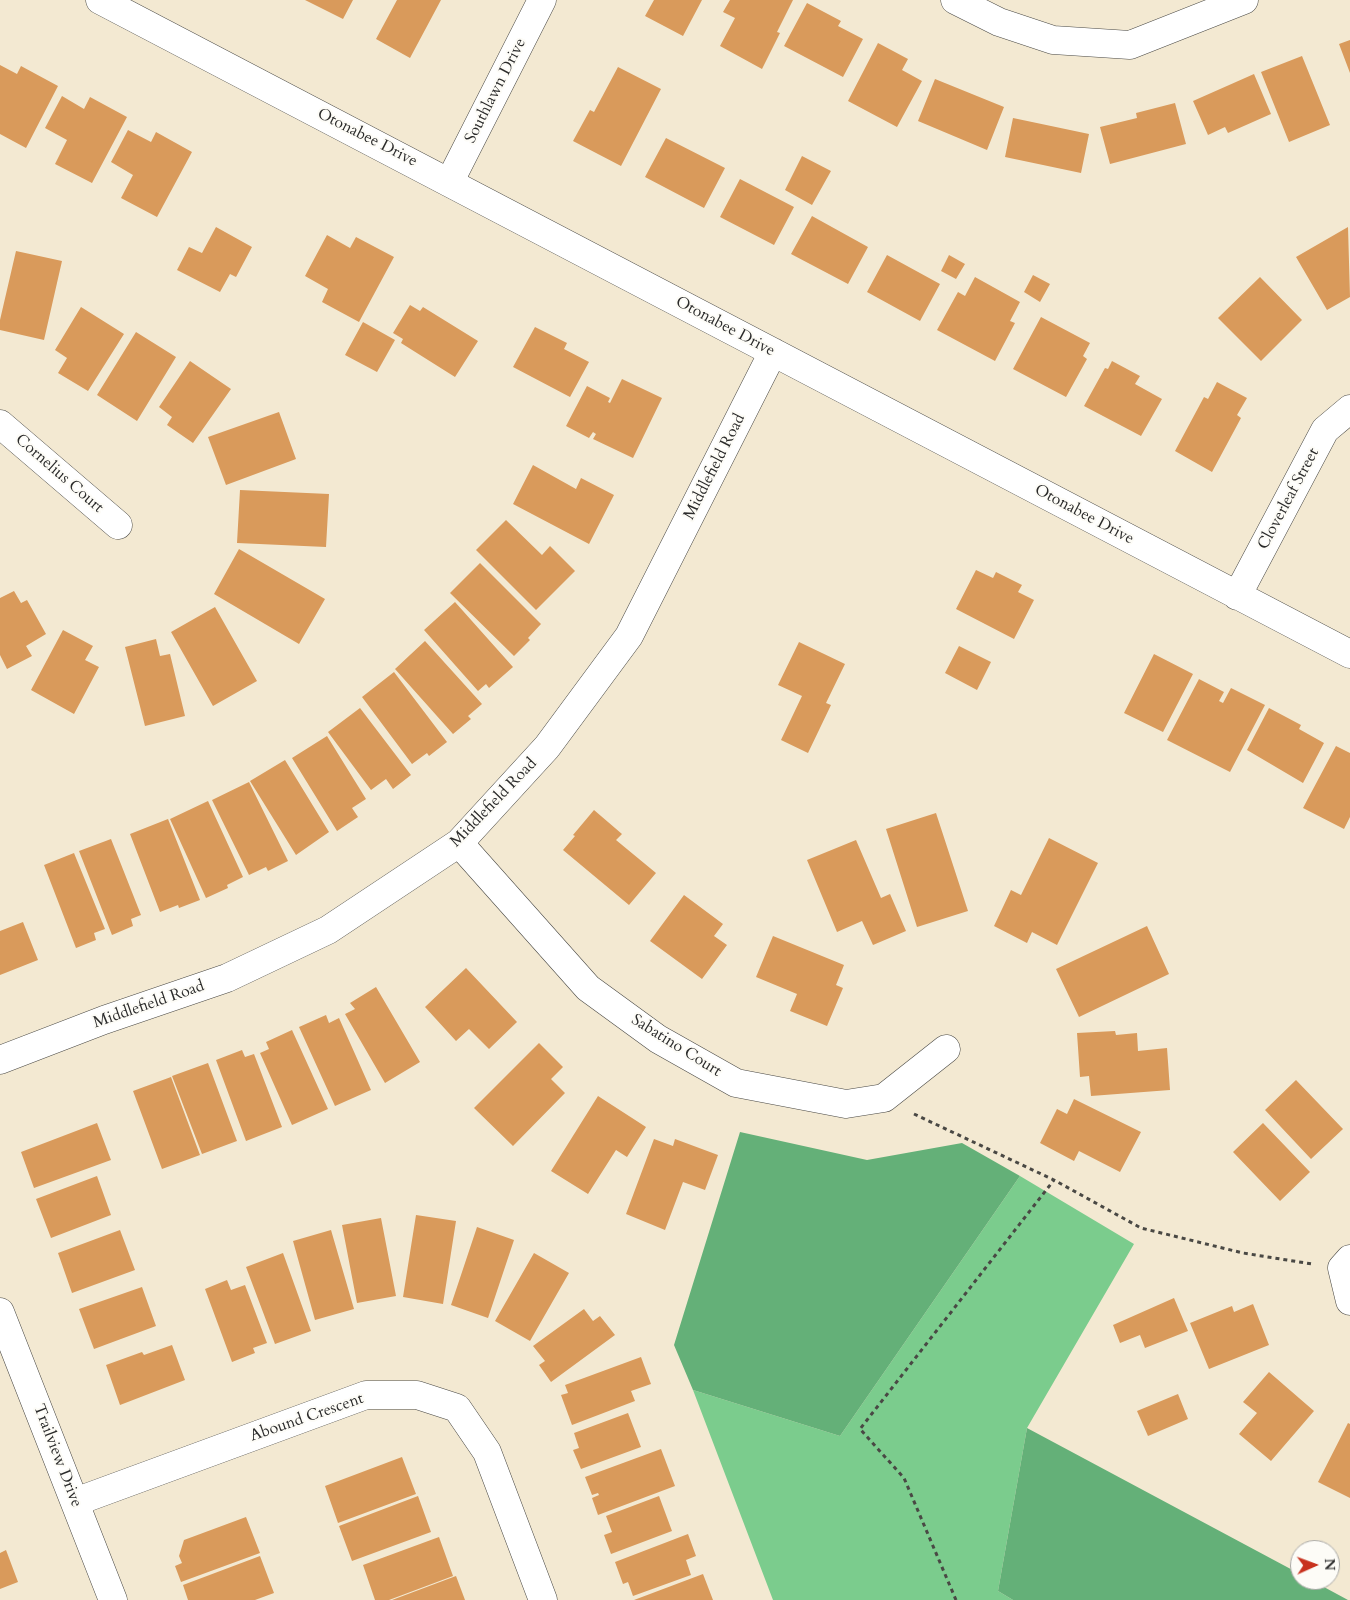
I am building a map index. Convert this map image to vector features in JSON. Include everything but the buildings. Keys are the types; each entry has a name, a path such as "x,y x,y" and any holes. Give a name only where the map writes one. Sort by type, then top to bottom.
{"street":[{"name":"Otonabee Drive","path":"100,0 450,181 1350,654"},
{"name":"Southlawn Drive","path":"450,181 542,0"},
{"path":"955,0 998,22 1053,40 1130,45 1244,0"},
{"name":"Middlefield Road","path":"0,1060 104,1020 227,978 328,930 459,843 547,747 629,636 773,352"},
{"name":"Cloverleaf Street","path":"1237,596 1325,430 1350,409"},
{"name":"Cornelius Court","path":"0,424 118,525"},
{"name":"Sabatino Court","path":"459,843 588,988 658,1039 736,1082 846,1104 884,1098 946,1049"},
{"path":"1346,1264 1350,1300"},
{"name":"Trailview Drive","path":"0,1312 113,1600"},
{"name":"Abound Crescent","path":"75,1502 366,1395 417,1395 457,1408 487,1452 543,1600"}],"path":[{"path":"884,1098 942,1129 962,1136 1054,1180 1141,1228 1243,1253 1346,1264"},
{"path":"956,1600 904,1478 860,1429 1054,1180"}],"green space":[{"path":"740,1132 867,1160 962,1143 1020,1176 840,1436 693,1390 674,1345"},
{"path":"1020,1176 1134,1244 1027,1428 998,1591 1013,1600 773,1600 693,1390 840,1436"},
{"path":"1027,1428 1290,1569 1290,1590 1330,1590 1348,1600 1013,1600 998,1591"}]}
